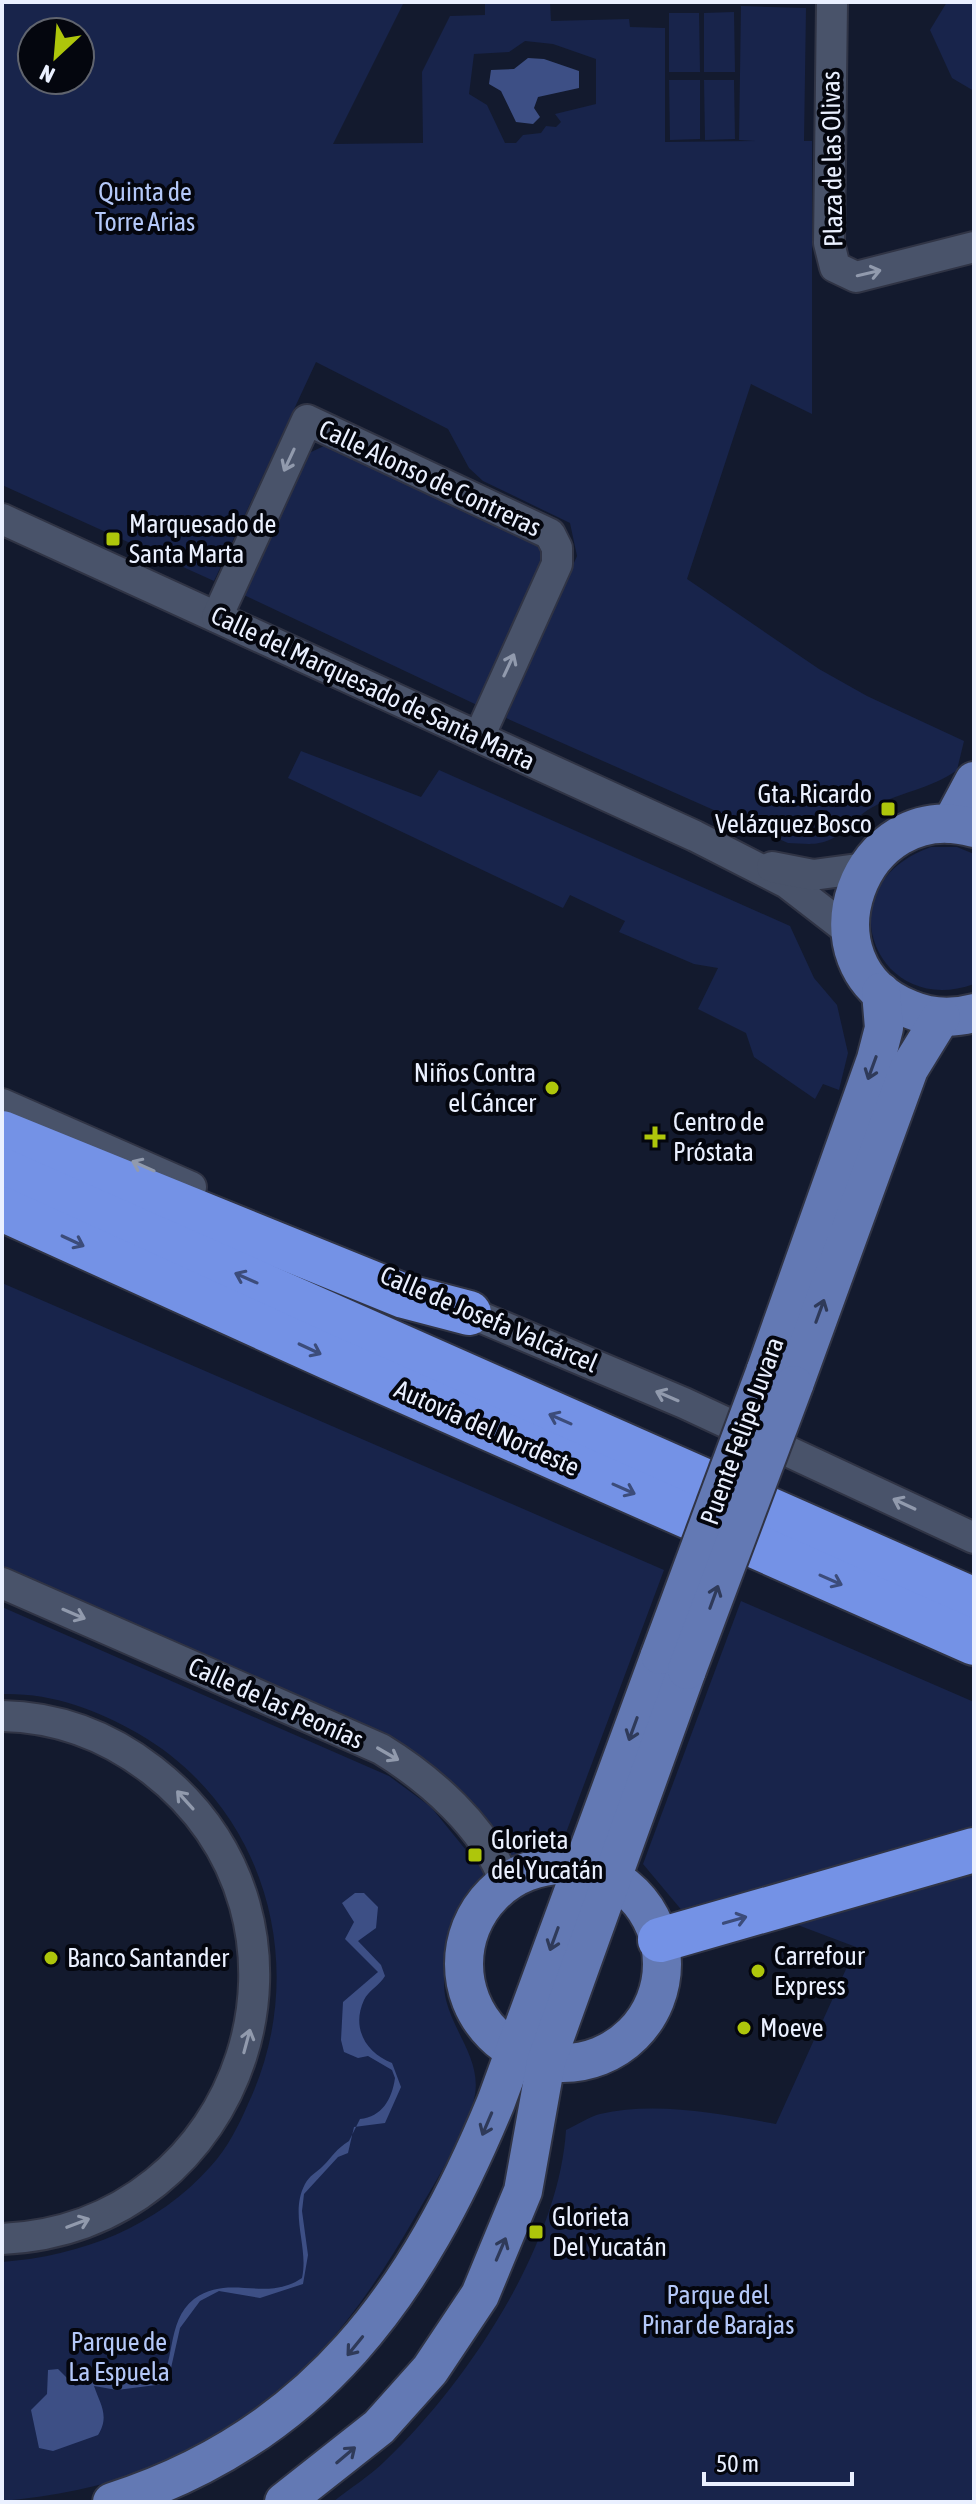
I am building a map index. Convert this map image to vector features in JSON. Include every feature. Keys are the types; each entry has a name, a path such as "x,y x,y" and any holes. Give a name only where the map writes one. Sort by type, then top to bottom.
{"highway":[{"path":"2,1133 404,1296 469,1313"},
{"name":"Autovía del Nordeste","path":"2,1170 974,1600"},
{"name":"Autovía del Nordeste","path":"2,1209 486,1428 974,1643"},
{"path":"660,1940 974,1850"}],"main road":[{"path":"958,1015 899,1005 881,992 864,971 849,931 854,890 865,868 901,835 921,827 962,826 974,781"},
{"name":"Puente Felipe Juvara","path":"779,1378 876,1059 884,1028 881,992"},
{"name":"Puente Felipe Juvara","path":"597,1872 779,1378 909,1069 958,1015"},
{"path":"555,1864 597,1872 634,1894 650,1916 660,1940 660,1987 651,2011 635,2032 616,2048 592,2059 530,2056 488,2029 470,2001 463,1968 472,1925 482,1906 505,1882 529,1870 555,1864"},
{"path":"112,2502 169,2482 229,2452 278,2418 343,2361 399,2290 530,2056 597,1872"},
{"path":"284,2502 379,2427 430,2370 480,2295 523,2191 530,2056"}],"street":[{"name":"Plaza de las Olivas","path":"832,2 829,243 835,267 856,277 974,247"},
{"name":"Calle Alonso de Contreras","path":"217,617 307,420 550,534 557,548 557,564 479,737"},
{"name":"Calle del Marquesado de Santa Marta","path":"2,519 743,859 812,900 849,931"},
{"name":"Calle del Marquesado de Santa Marta","path":"743,859 813,875 865,868"},
{"name":"Calle de Josefa Valcárcel","path":"2,1104 469,1313 684,1403 974,1538"},
{"name":"Calle de las Peonías","path":"2,1583 381,1749 428,1782 462,1818 489,1851 505,1882"},
{"path":"2,1716 58,1721 101,1738 132,1755 187,1801 221,1849 241,1893 256,1977 251,2026 243,2057 221,2106 188,2154 140,2194 113,2209 70,2227 27,2238 2,2239"}],"green space":[{"name":"Quinta de Torre Arias","path":"2,2 404,2 333,144 423,143 422,72 450,16 485,15 485,2 550,2 551,21 629,19 630,27 665,28 665,142 755,141 739,140 741,6 806,8 804,141 812,141 812,414 751,384 687,579 819,669 867,696 964,741 957,770 937,782 871,808 827,841 788,843 506,718 577,556 570,523 483,481 469,468 448,429 316,362 214,581 2,485","holes":["525,41 553,44 596,59 596,104 555,114 561,122 556,127 546,126 541,133 523,135 516,143 505,143 487,105 469,94 474,54 509,52"]},
{"path":"947,2 974,2 974,91 952,78 930,30"},
{"path":"734,12 735,72 704,72 704,13"},
{"path":"669,13 699,13 700,72 669,72"},
{"path":"669,80 700,80 700,139 670,140"},
{"path":"704,80 734,80 735,139 705,140"},
{"path":"324,446 530,539 540,549 543,562 477,705 244,595 309,453"},
{"path":"301,751 421,797 439,770 790,926 814,978 837,1005 848,1053 839,1090 823,1084 815,1099 754,1057 746,1033 698,1009 718,968 694,964 619,932 625,921 570,895 563,908 288,778"},
{"path":"931,847 957,847 974,854 974,984 940,990 911,983 889,966 875,943 871,917 878,890 898,865"},
{"path":"2,1283 664,1570 554,1865 513,1867 429,1770 2,1572"},
{"path":"741,1601 974,1702 974,1839 684,1913 643,1864"},
{"name":"Parque de La Espuela","path":"2,1607 389,1776 431,1807 487,1876 455,1935 445,1968 446,2000 475,2076 476,2089 469,2116 415,2217 338,2332 295,2378 248,2417 197,2449 139,2473 75,2490 2,2501 2,2262 60,2253 116,2235 167,2206 190,2187 222,2152 244,2112 267,2053 276,2001 275,1948 266,1897 247,1849 219,1805 183,1766 123,1725 73,1704 39,1696 2,1694"},
{"name":"Parque del Pinar de Barajas","path":"974,1870 974,2502 333,2502 379,2466 416,2429 447,2393 504,2309 546,2219 560,2174 566,2130 600,2114 643,2109 688,2110 776,2124 856,1947 795,1924"}],"shaded area":[{"path":"528,58 544,59 579,71 579,88 538,97 534,108 540,117 533,124 516,122 501,91 489,84 491,70 514,69"},
{"path":"355,1893 364,1893 378,1907 376,1928 358,1941 381,1965 385,1976 364,2000 360,2010 360,2030 368,2046 392,2063 401,2087 385,2123 356,2127 360,2119 374,2115 385,2106 395,2078 392,2070 368,2056 358,2058 344,2052 341,2040 343,2002 378,1972 345,1939 354,1922 342,1903"},
{"path":"352,2134 348,2153 338,2157 304,2194 302,2211 308,2255 303,2284 260,2298 219,2291 200,2301 180,2328 169,2377 164,2384 117,2390 94,2386 104,2416 98,2435 53,2451 39,2448 31,2410 47,2394 48,2370 58,2369 75,2386 96,2381 157,2382 167,2367 179,2320 194,2299 221,2288 275,2288 302,2278 301,2195 309,2179 349,2141"}],"place":[{"name":"Marquesado de Santa Marta","path":"113,539"},
{"name":"Gta. Ricardo Velázquez Bosco","path":"888,809"},
{"name":"Niños Contra el Cáncer","path":"552,1088"},
{"name":"Centro de Próstata","path":"655,1137"},
{"name":"Glorieta del Yucatán","path":"475,1855"},
{"name":"Banco Santander","path":"51,1958"},
{"name":"Carrefour Express","path":"758,1971"},
{"name":"Moeve","path":"744,2028"},
{"name":"Glorieta Del Yucatán","path":"536,2232"}]}
